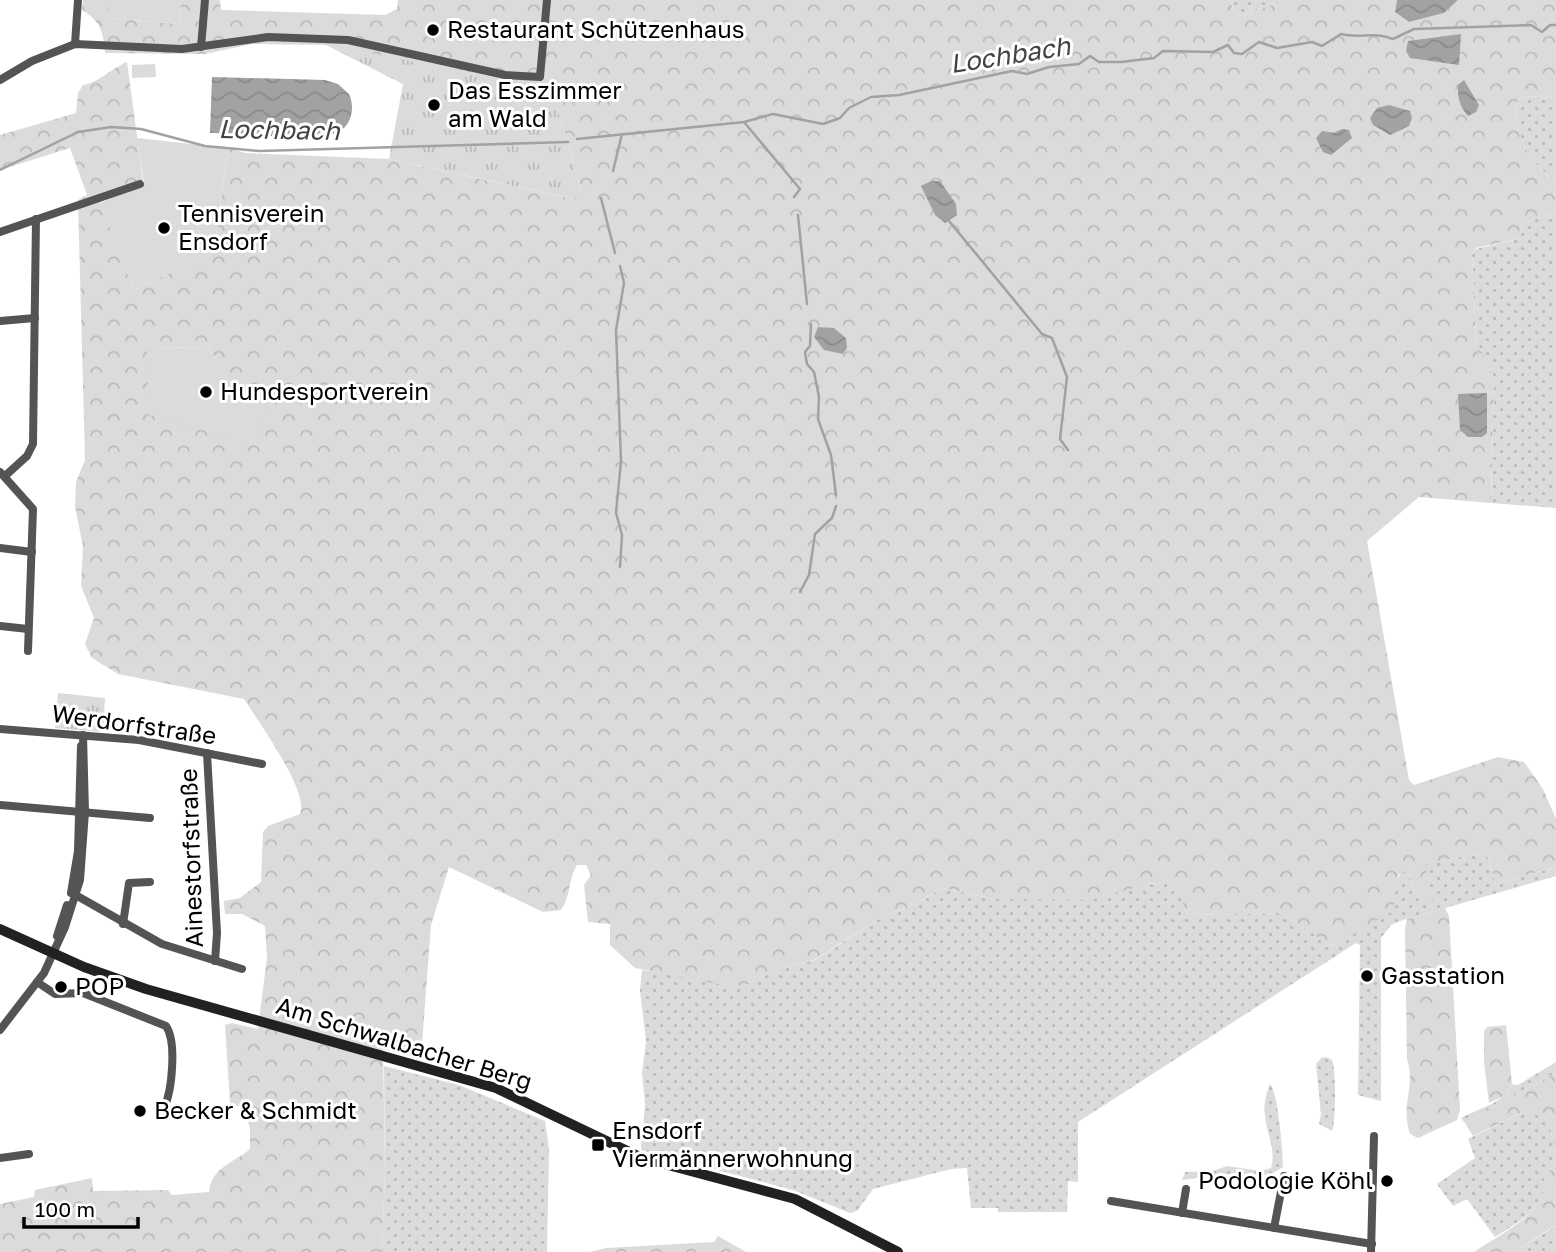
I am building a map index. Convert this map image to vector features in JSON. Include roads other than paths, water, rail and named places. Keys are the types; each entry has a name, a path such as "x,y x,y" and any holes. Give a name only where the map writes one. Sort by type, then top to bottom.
{"main road":[{"name":"Am Schwalbacher Berg","path":"0,929 111,977 194,1004 496,1088 642,1158 795,1199 898,1252"}],"street":[{"path":"75,44 78,0"},
{"path":"201,47 205,0"},
{"path":"0,80 32,61 75,44 201,47 257,38 326,38 406,52 505,75 540,77 547,0"},
{"path":"0,232 140,184"},
{"path":"28,651 33,509 2,474 27,456 33,444 36,219"},
{"path":"0,321 35,317"},
{"path":"0,548 32,552"},
{"path":"0,626 28,629"},
{"name":"Werdorfstraße","path":"0,729 172,745 262,764"},
{"path":"0,1030 4,1017 37,982 53,953 74,894 82,811 83,735"},
{"name":"Ainestorfstraße","path":"207,753 217,933 215,961"},
{"path":"0,805 150,818"},
{"path":"123,924 129,883 150,882"},
{"path":"74,894 162,944 242,969"},
{"path":"37,982 55,994 83,993 166,1026 172,1038 170,1095 164,1108"},
{"path":"1111,1201 1274,1228 1371,1248 1374,1136"},
{"path":"0,1158 29,1154"},
{"path":"1274,1228 1284,1176"},
{"path":"1182,1213 1186,1189"}],"water":[{"path":"1397,0 1458,0 1444,13 1409,22 1395,12"},
{"path":"1461,34 1459,65 1410,58 1406,51 1408,41"},
{"path":"212,77 325,80 338,84 349,94 352,112 344,128 323,136 210,133"},
{"path":"1464,80 1479,105 1476,112 1468,116 1461,106 1458,93 1458,85"},
{"path":"1389,105 1410,111 1412,118 1409,126 1390,135 1373,125 1370,118 1377,108"},
{"path":"1342,129 1349,130 1352,138 1331,155 1323,152 1316,138 1322,131 1335,133"},
{"path":"931,181 940,181 956,204 957,215 945,223 935,215 921,186"},
{"path":"818,327 834,328 846,338 847,348 843,354 824,350 814,337"},
{"path":"1487,393 1487,433 1482,437 1468,437 1460,430 1458,394"}],"waterway":[{"name":"Lochbach","path":"577,139 744,122 773,114 823,124 840,118 849,108 871,97 899,95 1012,71 1027,74 1049,67 1079,64 1090,56 1099,62 1121,62 1154,58 1163,51 1213,52 1228,45 1234,53 1242,54 1259,42 1277,48 1312,42 1322,46 1341,34 1393,39 1414,29 1531,25 1542,32 1550,25 1556,25"},
{"path":"744,122 800,189 794,197"},
{"name":"Lochbach","path":"0,170 78,132 111,127 141,129 205,146 260,151 568,142"},
{"path":"613,171 622,134"},
{"path":"601,198 615,253"},
{"path":"798,215 807,304"},
{"path":"949,221 1042,334 1052,338 1067,377 1060,439 1068,450"},
{"path":"620,266 624,283 616,330 621,461 616,513 622,535 620,567"},
{"path":"811,324 810,346 805,352 807,364 814,372 819,397 818,419 831,455 836,495"},
{"path":"800,592 809,575 815,534 832,518 836,506"}],"place":[{"name":"Restaurant Schützenhaus","path":"433,30"},
{"name":"Das Esszimmer am Wald","path":"434,105"},
{"name":"Tennisverein Ensdorf","path":"164,228"},
{"name":"Hundesportverein","path":"206,392"},
{"name":"Gasstation","path":"1367,976"},
{"name":"POP","path":"61,987"},
{"name":"Becker & Schmidt","path":"140,1111"},
{"name":"Ensdorf Viermännerwohnung","path":"598,1145"},
{"name":"Podologie Köhl","path":"1387,1181"}]}
